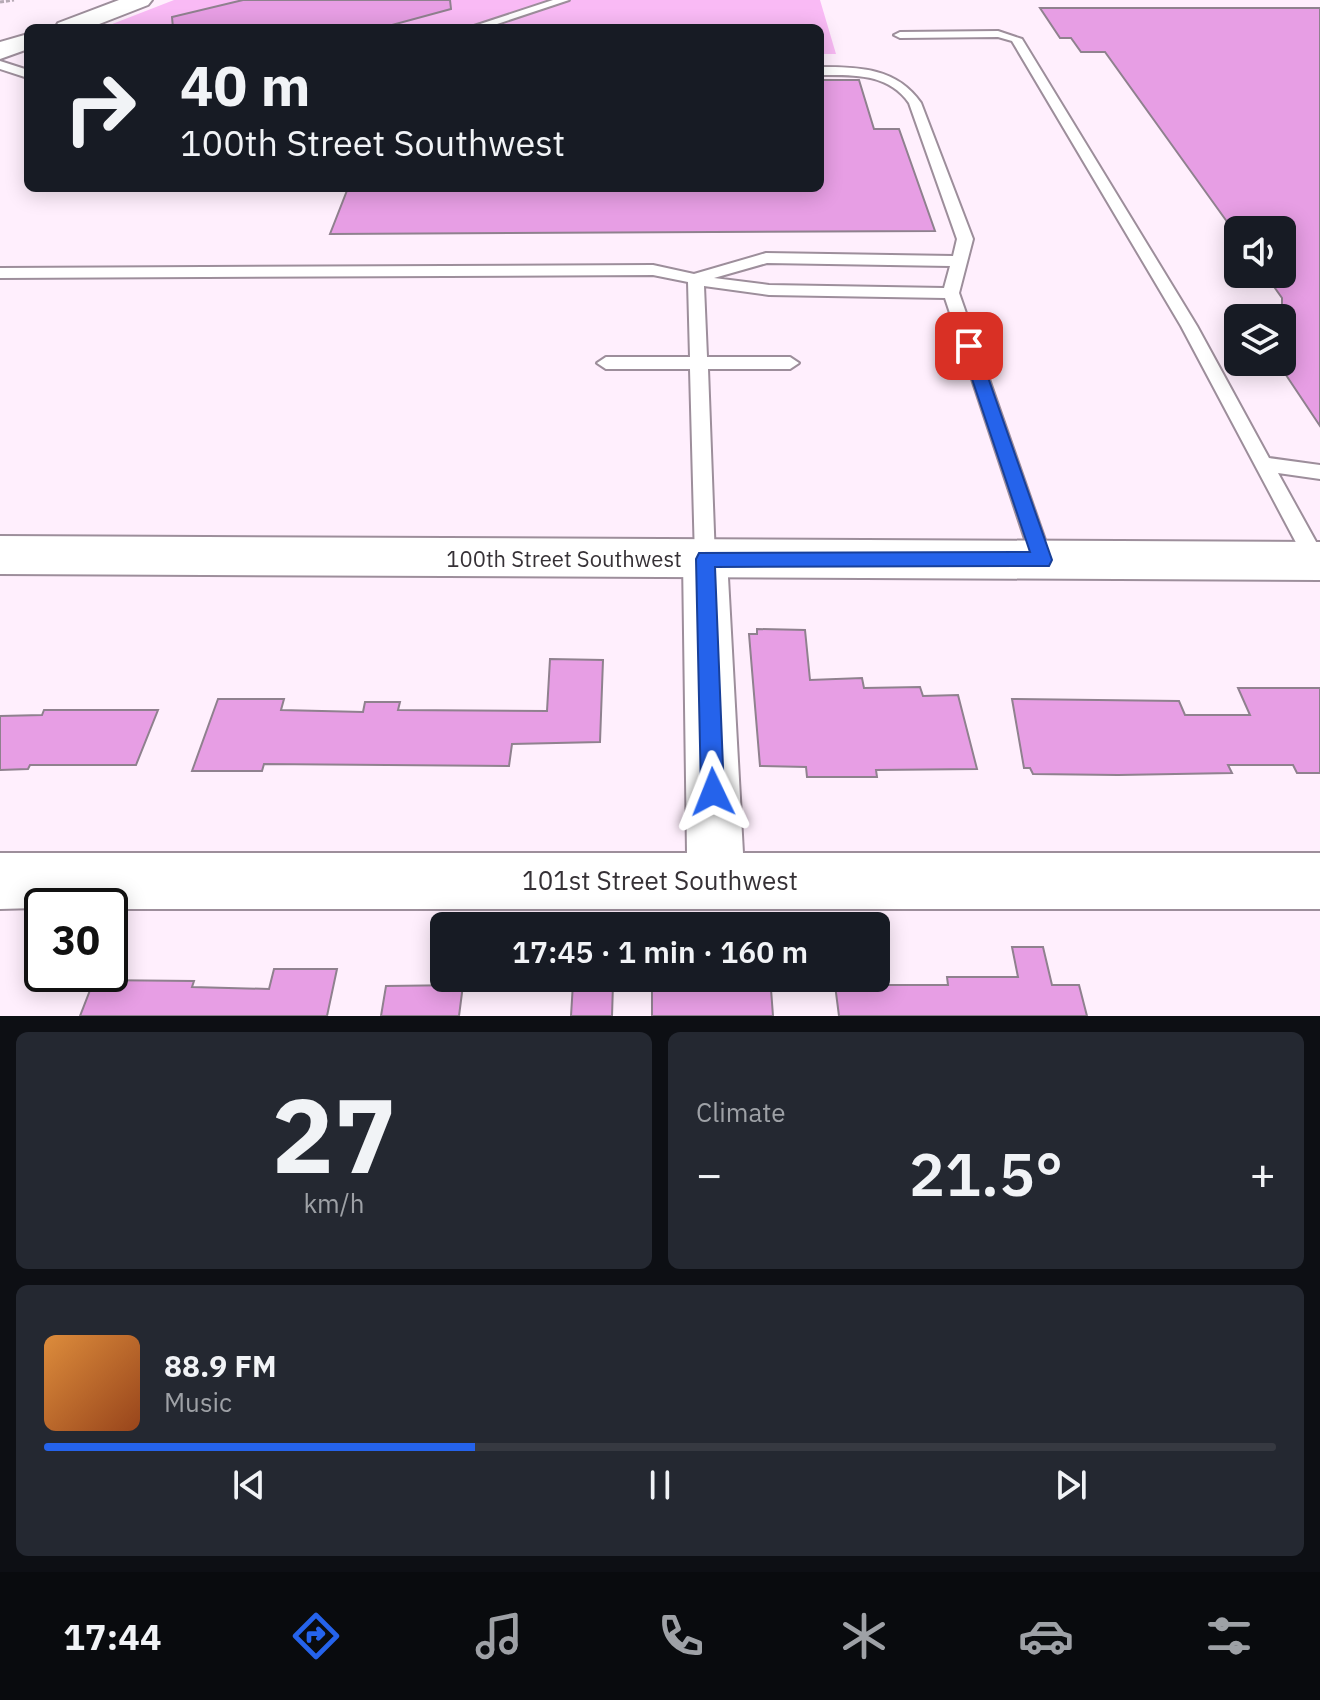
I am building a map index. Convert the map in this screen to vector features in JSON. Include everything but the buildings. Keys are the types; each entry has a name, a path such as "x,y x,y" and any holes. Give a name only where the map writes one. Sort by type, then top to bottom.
{"main road":[{"path":"77,24 140,0"},
{"path":"0,51 24,42"},
{"name":"100th Street Southwest","path":"0,555 1318,561"}],"street":[{"path":"705,559 716,880"},
{"name":"101st Street Southwest","path":"0,881 1320,881"}],"lane":[{"path":"487,24 564,0"},
{"path":"900,35 998,34 1016,39 1189,326 1318,561"},
{"path":"0,65 24,73"},
{"path":"824,71 874,73 895,81 909,92 965,239 951,293 1042,560"},
{"path":"696,278 766,258 959,261"},
{"path":"0,273 653,270 735,287 769,290 951,293"},
{"path":"696,278 705,559"},
{"path":"606,363 790,363"},
{"path":"1263,464 1320,472"}],"path":[{"path":"0,2 14,0"}],"shaded area":[{"path":"174,0 820,0 836,54 824,54 824,24 112,24"}],"route":[{"path":"713,792 705,559 1042,560 969,346"}]}
